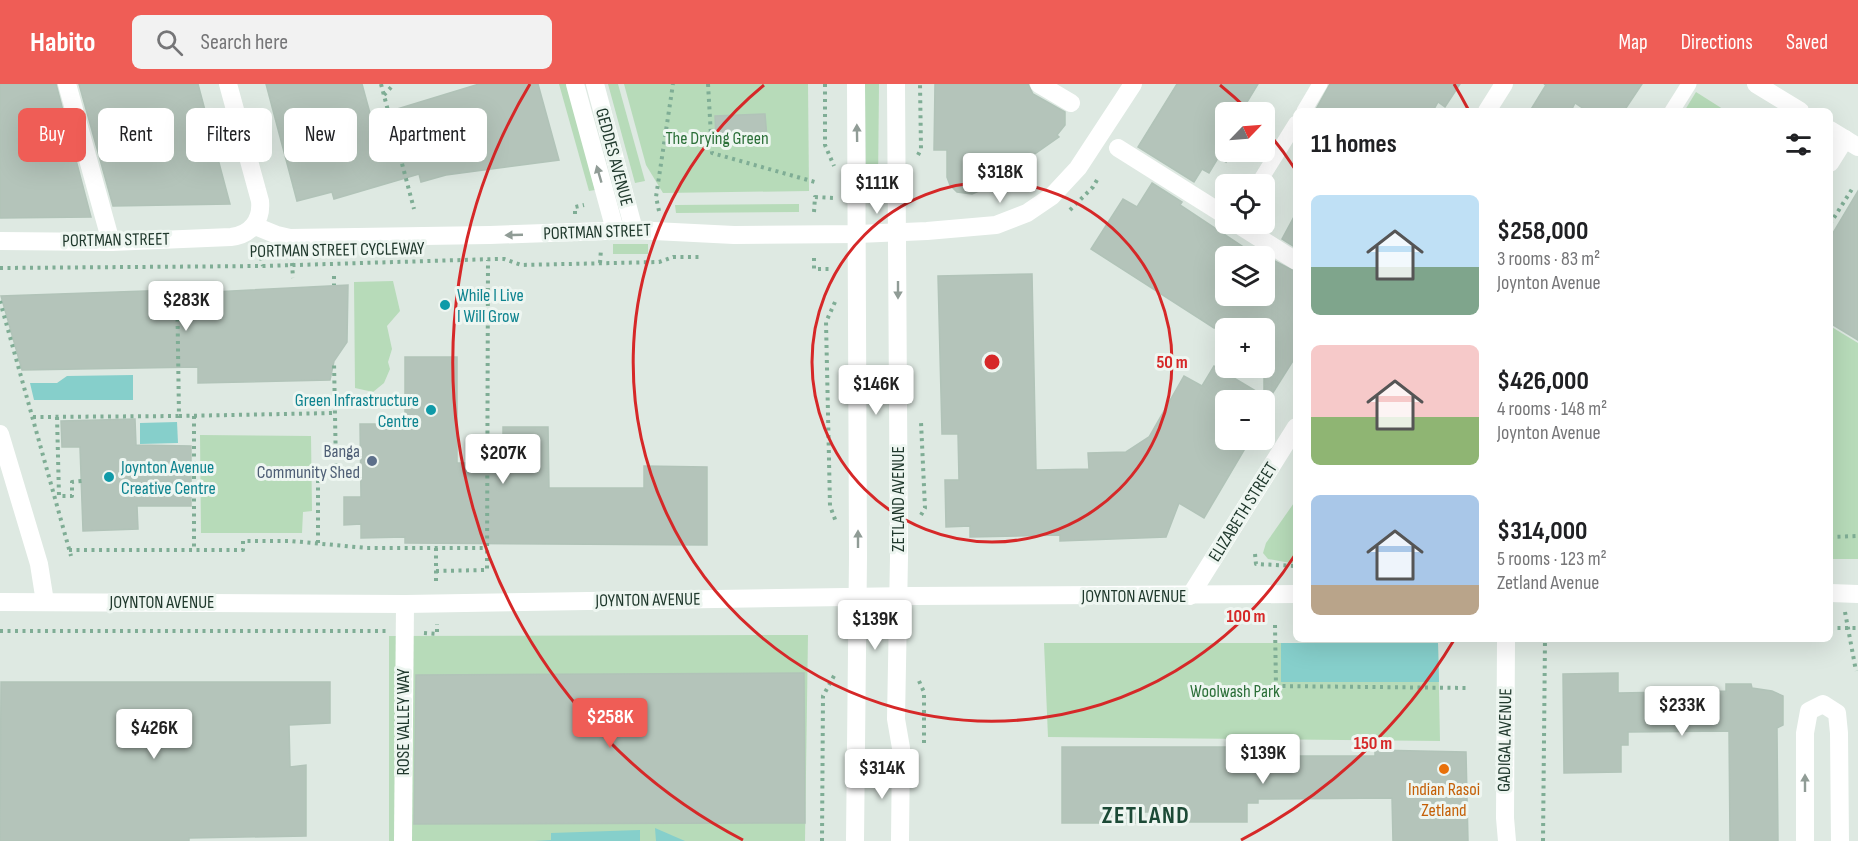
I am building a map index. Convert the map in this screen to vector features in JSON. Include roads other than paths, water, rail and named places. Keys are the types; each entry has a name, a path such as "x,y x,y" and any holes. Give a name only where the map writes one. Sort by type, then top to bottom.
{"street":[{"path":"67,84 111,242"},
{"path":"228,84 259,195 261,208 255,226"},
{"name":"GEDDES AVENUE","path":"575,84 615,230"},
{"name":"GEDDES AVENUE","path":"595,84 634,230"},
{"path":"855,841 858,234 856,84"},
{"name":"ZETLAND AVENUE","path":"896,84 898,232 896,719 901,748 900,841"},
{"path":"1039,84 1071,103"},
{"name":"PORTMAN STREET","path":"0,242 111,242 236,236 255,226 290,238 490,235 615,230 734,235 858,234 996,225 1027,213 1052,196 1078,168 1133,84"},
{"path":"1489,108 1504,84"},
{"path":"1756,84 1795,108"},
{"path":"1833,158 1844,139"},
{"path":"1118,148 1215,209"},
{"path":"1253,234 1293,259"},
{"name":"ELIZABETH STREET","path":"1190,596 1293,432"},
{"path":"0,434 39,564 45,602"},
{"name":"JOYNTON AVENUE","path":"0,602 405,604 857,597 1293,594"},
{"name":"ROSE VALLEY WAY","path":"402,841 405,604"},
{"name":"GADIGAL AVENUE","path":"1506,642 1504,818 1507,841"},
{"path":"1805,841 1804,733 1809,711 1823,704 1836,713 1838,723 1840,841"}],"lane":[{"path":"1306,108 1320,84"},
{"path":"1674,108 1689,84"},
{"path":"1264,174 1293,128"}],"water":[{"path":"133,375 133,400 34,400 30,383 57,383 67,376"},
{"path":"177,422 178,443 140,444 140,423"},
{"path":"1281,643 1438,643 1439,682 1281,682"},
{"path":"655,828 685,841 656,841"},
{"path":"640,830 640,841 534,841 551,840 551,833"}],"place":[{"name":"While I Live I Will Grow","path":"445,305"},
{"name":"Green Infrastructure Centre","path":"431,410"},
{"name":"Banga Community Shed","path":"372,461"},
{"name":"Joynton Avenue Creative Centre","path":"109,477"},
{"name":"Indian Rasoi Zetland","path":"1444,769"}],"district":[{"name":"ZETLAND","path":"1146,815"}],"park label":[{"name":"The Drying Green","path":"717,138"},
{"name":"Woolwash Park","path":"1235,691"}]}
